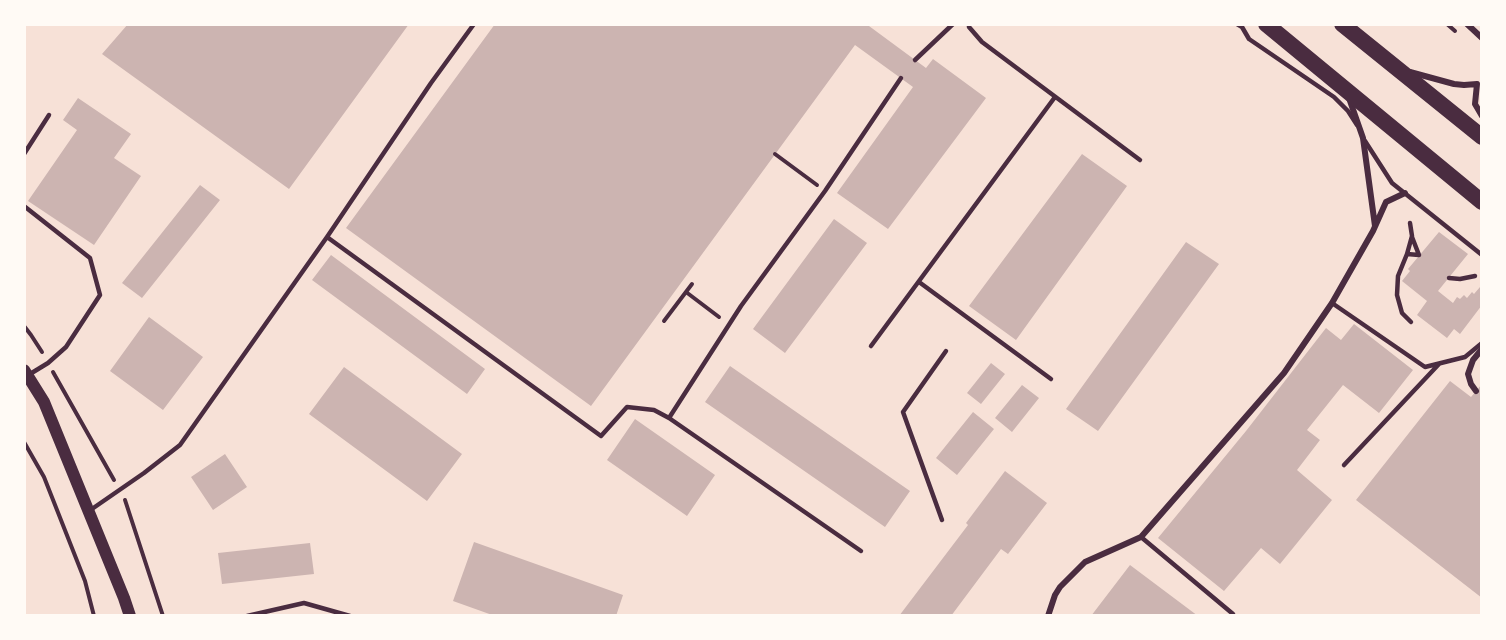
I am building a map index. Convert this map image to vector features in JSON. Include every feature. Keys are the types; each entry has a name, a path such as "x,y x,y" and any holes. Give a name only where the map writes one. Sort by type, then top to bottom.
{"highway":[{"path":"1266,24 1482,202"},
{"path":"1342,24 1482,137"}],"main road":[{"path":"26,373 44,402 130,616"}],"street":[{"path":"1467,24 1482,38"},
{"path":"1396,68 1454,84 1477,84"},
{"path":"1482,78 1477,84 1475,104 1482,116"},
{"path":"1347,91 1363,138 1375,226"},
{"path":"1048,616 1060,587 1085,562 1141,537 1284,372 1332,303 1386,202 1405,193"},
{"path":"1476,391 1468,374 1473,360 1482,349"}],"lane":[{"path":"89,511 180,445 474,24"},
{"path":"915,60 953,24"},
{"path":"969,24 982,42 1140,160"},
{"path":"1237,24 1242,27 1249,39 1334,97 1348,111 1392,183 1482,255"},
{"path":"669,418 729,325 825,191 901,78"},
{"path":"871,346 1055,97"},
{"path":"24,154 49,115"},
{"path":"24,206 90,258 100,294 66,347 48,363 26,373"},
{"path":"1407,254 1419,255 1410,223"},
{"path":"1411,322 1401,313 1397,295 1398,276 1412,236"},
{"path":"327,237 601,436 627,407 654,410 669,418 861,551"},
{"path":"1449,278 1460,279 1475,276"},
{"path":"919,282 1051,380"},
{"path":"1332,303 1425,367 1465,357 1482,343"},
{"path":"942,520 903,412 946,351"},
{"path":"1344,465 1439,364"},
{"path":"1141,537 1233,614"},
{"path":"247,616 304,603 350,616"}],"path":[{"path":"775,154 825,191"},
{"path":"664,321 692,284"},
{"path":"686,292 729,325"},
{"path":"24,326 32,335 126,502 163,616"},
{"path":"24,442 44,477 86,581 94,616"}],"building":[{"path":"128,24 409,24 289,189 102,54"},
{"path":"495,24 871,24 869,26 926,68 933,59 986,98 888,229 837,193 913,87 855,45 591,406 346,228"},
{"path":"78,98 131,134 114,158 141,176 94,245 28,201 77,130 63,120"},
{"path":"1082,154 1127,186 1016,340 969,306"},
{"path":"200,185 220,200 142,298 122,283"},
{"path":"834,219 867,243 785,353 753,329"},
{"path":"1439,232 1468,254 1438,291 1453,303 1457,297 1460,299 1464,295 1467,298 1480,287 1482,289 1480,297 1482,305 1460,334 1454,329 1447,338 1417,315 1427,301 1402,281 1410,271 1408,269"},
{"path":"1186,242 1219,264 1098,431 1066,409"},
{"path":"331,255 485,369 467,394 312,280"},
{"path":"149,317 203,357 163,410 110,371"},
{"path":"1354,324 1413,370 1379,413 1343,385 1307,430 1320,440 1297,470 1332,500 1280,564 1261,548 1224,591 1158,538 1246,431 1326,328 1341,340"},
{"path":"991,363 1005,374 981,404 967,393"},
{"path":"730,366 910,491 885,527 705,402"},
{"path":"344,367 462,454 427,501 309,414"},
{"path":"1450,381 1471,397 1482,384 1482,598 1356,500"},
{"path":"1022,385 1039,398 1012,432 995,418"},
{"path":"973,412 994,429 957,475 936,458"},
{"path":"635,419 715,475 687,516 607,460"},
{"path":"225,454 247,487 213,510 191,477"},
{"path":"1005,471 1047,503 1008,554 1001,549 951,616 899,616 968,525 966,523"},
{"path":"474,542 623,595 616,616 495,616 453,601"},
{"path":"310,543 314,574 222,584 218,553"},
{"path":"1130,565 1198,616 1091,616"}]}
